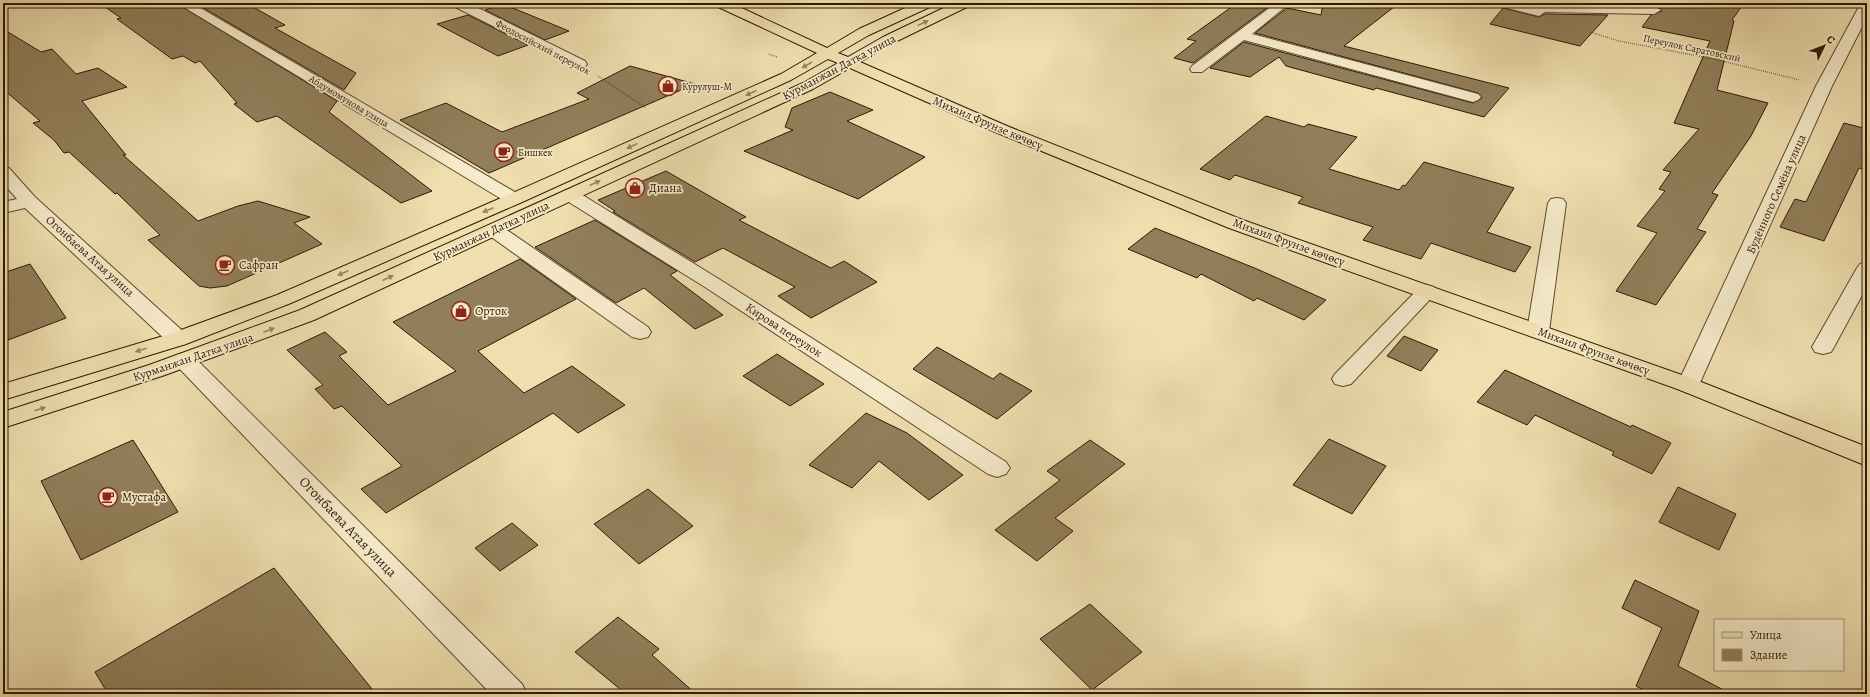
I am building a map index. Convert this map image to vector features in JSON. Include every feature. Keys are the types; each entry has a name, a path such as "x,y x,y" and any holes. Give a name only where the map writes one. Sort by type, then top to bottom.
{"main road":[{"name":"Михаил Фрунзе көчөсү","path":"721,3 1000,130 1236,224 1688,385 1867,457"},
{"name":"Курманжан Датка улица","path":"3,420 181,350 284,299 514,199 786,77 864,32 926,3"},
{"name":"Курманжан Датка улица","path":"3,392 181,350 307,315 808,86 888,40 964,3"}],"street":[{"name":"Абдумомунова улица","path":"183,3 514,199"},
{"name":"Феодосийский переулок","path":"458,3 580,64"},
{"path":"1197,69 1284,3"},
{"path":"1504,3 1564,18"},
{"name":"Будённого Семёна улица","path":"1688,385 1824,86 1867,4"},
{"path":"1526,8 1654,10"},
{"path":"1240,35 1473,97"},
{"name":"Огонбаева Атая улица","path":"3,172 29,201 181,350 511,694"},
{"name":"Кирова переулок","path":"570,194 715,285 997,468"},
{"path":"3,208 29,201"},
{"path":"1538,331 1557,203"},
{"path":"494,230 640,332"},
{"path":"1822,347 1867,268"},
{"path":"1343,379 1426,291"}],"path":[{"name":"Переулок Саратовский","path":"1564,18 1564,25 1620,40 1714,59 1824,86"},
{"name":"Феодосийский переулок","path":"580,64 646,108"}],"building":[{"path":"99,3 176,3 337,101 329,112 432,191 401,203 277,116 257,122 234,104 237,103 200,61 195,63 183,56 172,59 117,19 121,18"},
{"path":"195,3 246,3 285,25 275,28 356,73 344,90"},
{"path":"1237,3 1272,4 1193,63 1174,58 1196,41 1187,39"},
{"path":"1323,3 1399,3 1344,46 1509,88 1484,117 1376,88 1374,90 1286,66 1279,57 1250,77 1210,68 1244,42 1473,103 1482,98 1478,93 1255,33 1287,8 1321,15"},
{"path":"1661,3 1744,3 1732,20 1734,21 1717,90 1768,103 1751,136 1712,193 1718,195 1697,229 1706,232 1656,305 1616,291 1657,233 1637,226 1665,191 1659,189 1671,172 1663,170 1699,129 1674,123 1710,41 1642,27 1651,15 1662,11 1658,7"},
{"path":"503,4 569,31 545,40 485,10"},
{"path":"1503,8 1539,17 1545,14 1608,15 1580,46 1490,24"},
{"path":"468,15 528,45 498,56 437,24"},
{"path":"3,29 41,52 52,49 76,74 98,68 127,87 82,101 126,155 123,155 198,221 238,206 258,201 310,217 294,223 322,244 227,286 210,288 199,286 148,240 160,235 117,193 115,194 69,152 64,153 54,140 33,123 40,121 3,89"},
{"path":"630,66 695,84 489,173 400,120 446,103 502,132 589,99 577,93"},
{"path":"830,92 873,110 847,121 925,157 858,199 744,151 793,130 785,127 792,108"},
{"path":"1266,116 1304,127 1308,124 1357,137 1329,169 1399,190 1403,185 1405,186 1424,162 1514,188 1487,232 1531,247 1515,272 1431,243 1421,259 1363,240 1373,227 1298,203 1303,197 1235,175 1230,180 1200,169"},
{"path":"1844,123 1867,129 1867,170 1859,168 1824,241 1780,227 1795,199 1806,202"},
{"path":"666,171 746,217 739,220 831,268 844,261 877,282 811,318 778,296 795,287 723,248 695,262 613,212 615,211 598,200"},
{"path":"595,220 677,271 670,275 723,315 695,329 644,288 616,303 535,247"},
{"path":"1155,228 1257,269 1326,300 1304,320 1257,298 1254,301 1201,274 1197,278 1128,249"},
{"path":"520,259 576,299 478,351 524,393 572,366 625,405 578,433 553,413 386,513 361,489 402,466 342,406 334,409 315,389 323,385 287,350 325,332 347,352 339,356 388,405 456,371 393,322"},
{"path":"30,264 66,318 3,342 3,273"},
{"path":"1404,336 1438,350 1421,371 1387,356"},
{"path":"937,347 993,379 1000,373 1032,391 997,419 913,369"},
{"path":"777,354 824,384 790,406 743,376"},
{"path":"1505,370 1631,427 1632,425 1671,443 1652,474 1612,455 1614,452 1535,415 1527,425 1477,402"},
{"path":"866,413 907,433 963,475 929,500 879,461 852,488 809,465"},
{"path":"1329,439 1386,466 1352,514 1293,485"},
{"name":"Мустафа","path":"133,440 178,512 81,560 41,481"},
{"path":"1090,440 1125,464 1055,518 1073,531 1037,561 995,530 1060,480 1047,471"},
{"path":"1678,487 1736,514 1719,550 1659,522"},
{"path":"648,489 693,526 639,564 594,524"},
{"path":"512,523 538,545 500,571 475,548"},
{"path":"274,568 376,694 108,694 95,672"},
{"path":"1635,580 1699,611 1678,666 1731,694 1651,694 1636,686 1662,628 1622,608"},
{"path":"1090,604 1142,652 1092,690 1040,639"},
{"path":"618,617 659,649 652,655 696,694 626,694 575,652"}],"place":[{"name":"Курулуш-М","path":"668,86"},
{"name":"Бишкек","path":"504,152"},
{"name":"Диана","path":"635,188"},
{"name":"Сафран","path":"225,265"},
{"name":"Орток","path":"461,311"},
{"name":"Мустафа","path":"108,497"}]}
